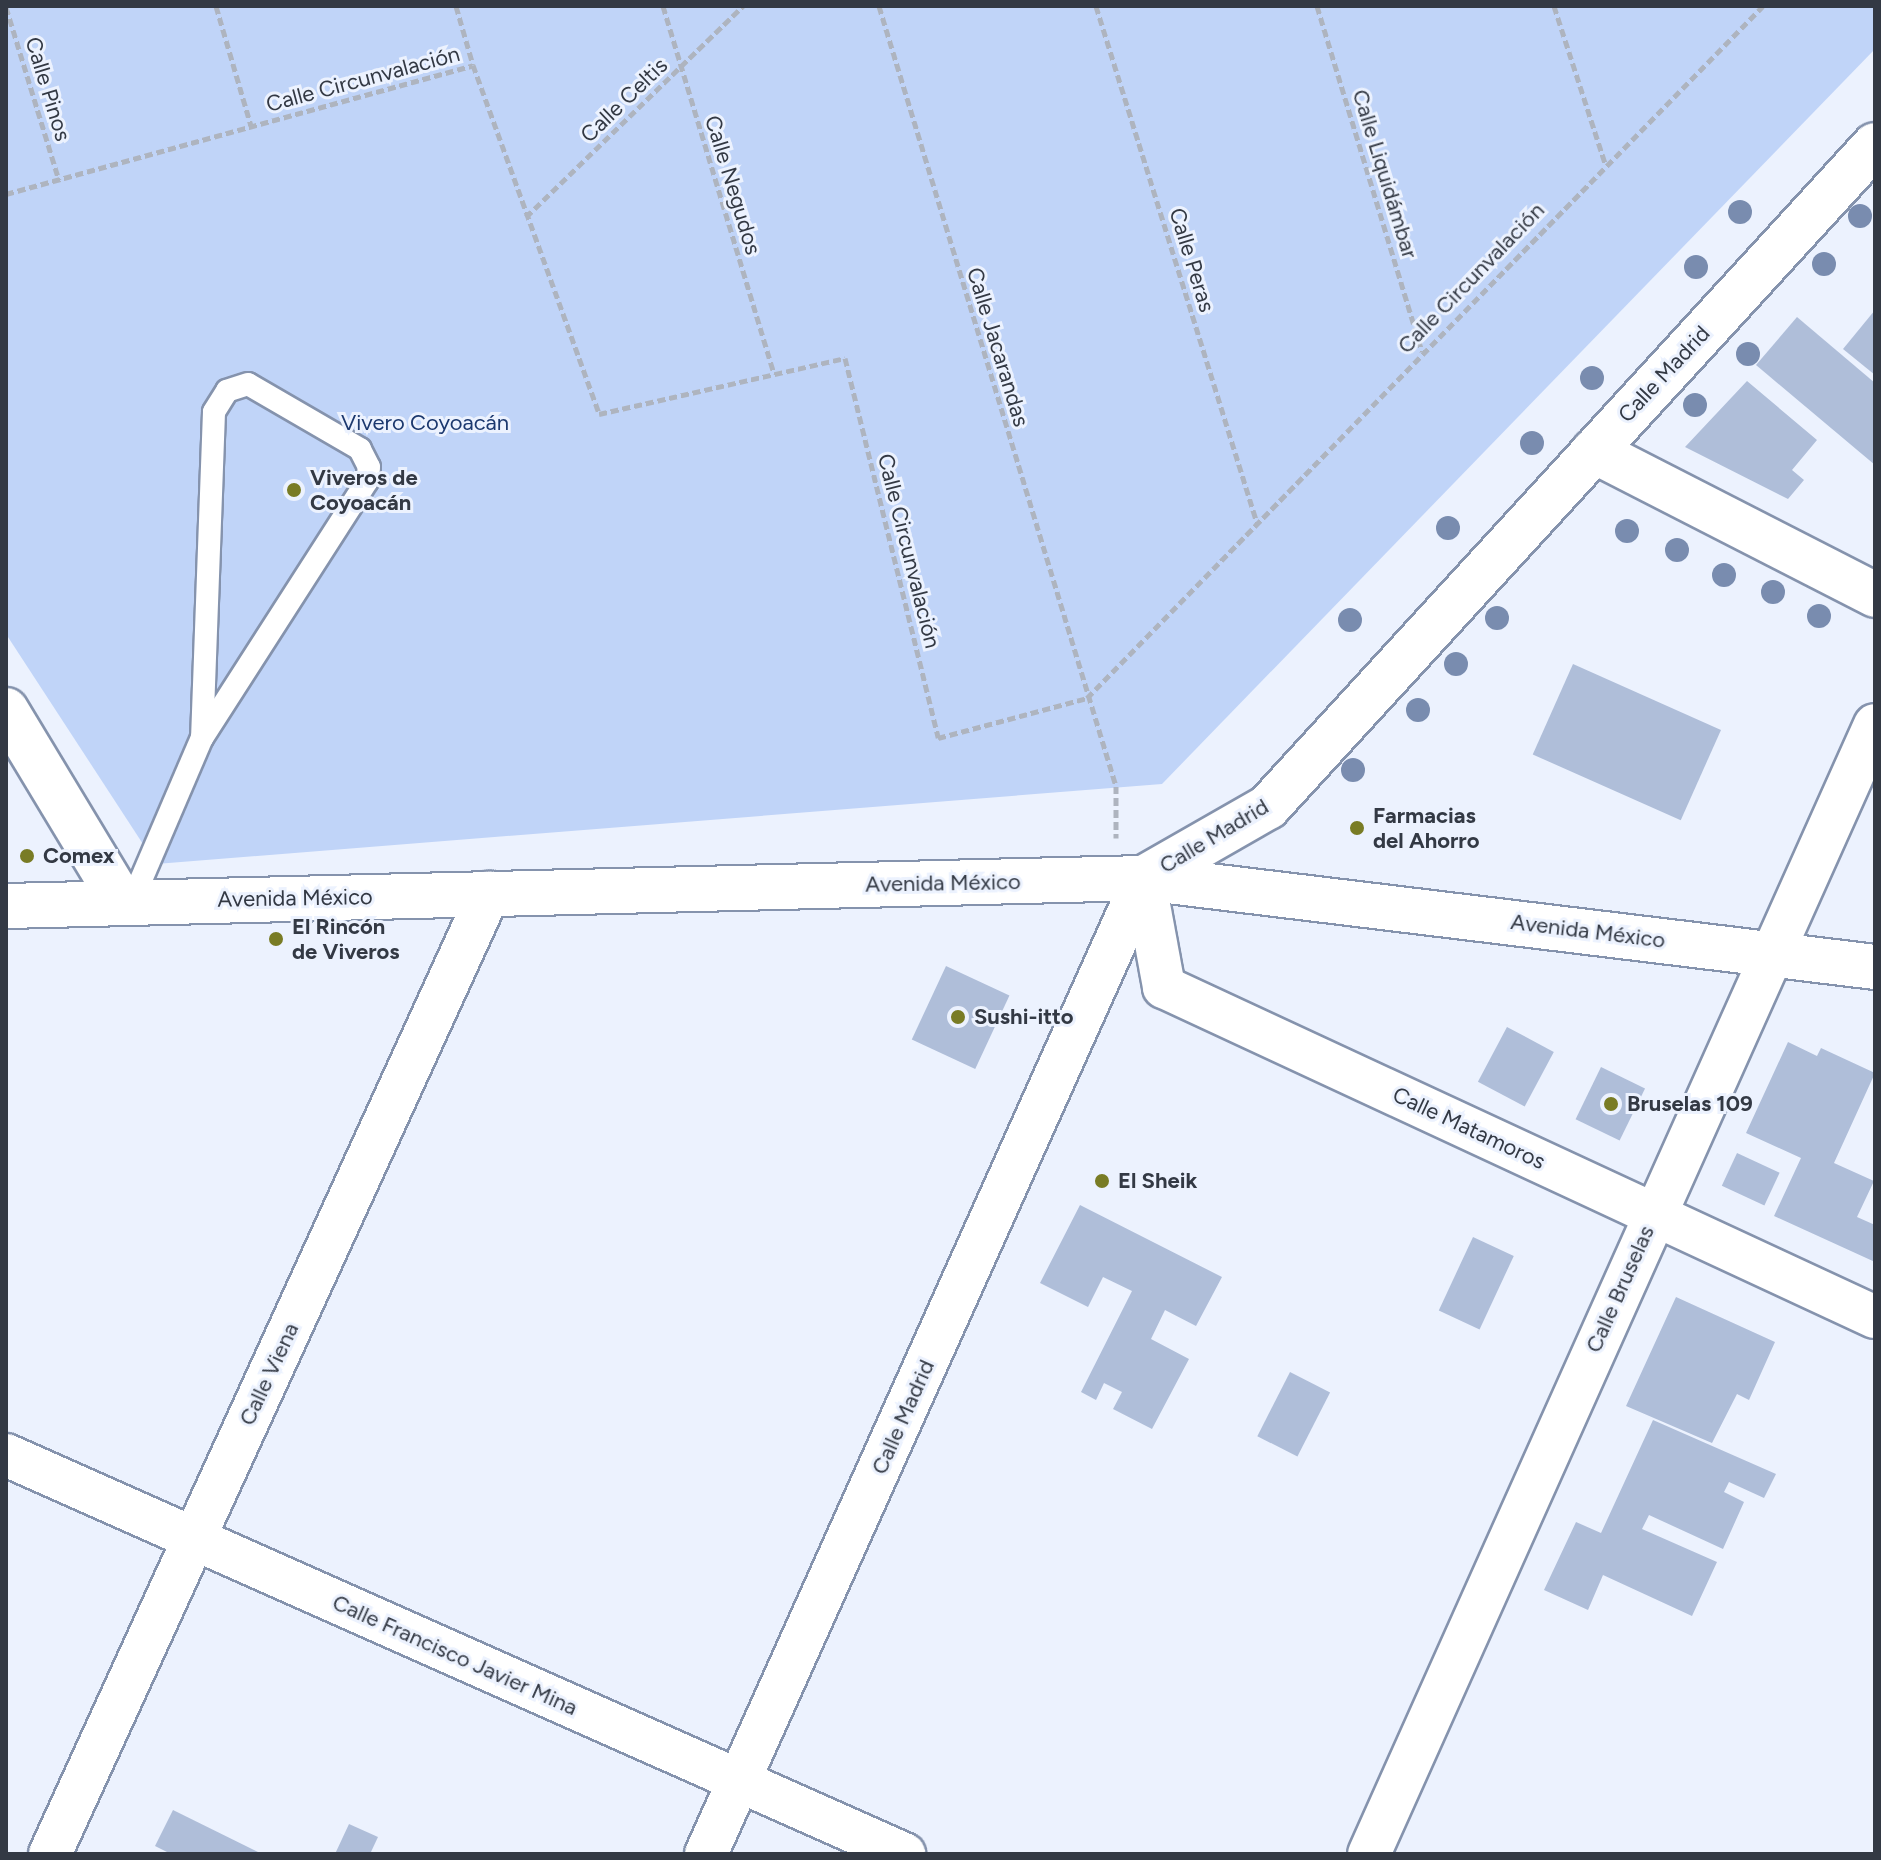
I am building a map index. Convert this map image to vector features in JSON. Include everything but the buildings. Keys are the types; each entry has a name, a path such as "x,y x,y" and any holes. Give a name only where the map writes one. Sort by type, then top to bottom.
{"street":[{"name":"Calle Madrid","path":"706,1854 1130,879 1268,807 1875,145"},
{"path":"1594,451 1875,595"},
{"path":"6,710 127,902"},
{"name":"Calle Bruselas","path":"1369,1854 1653,1213 1875,725"},
{"name":"Avenida México","path":"6,906 1130,879 1875,967"},
{"name":"Calle Matamoros","path":"1130,879 1164,987 1875,1317"},
{"name":"Calle Viena","path":"50,1854 489,893"},
{"name":"Calle Francisco Javier Mina","path":"6,1455 904,1854"}],"lane":[{"path":"127,902 202,738 367,481 369,467 360,449 248,384 227,391 214,412 202,738"}],"path":[{"path":"216,6 251,126"},
{"path":"456,6 473,65"},
{"name":"Calle Negudos","path":"663,6 774,374"},
{"name":"Calle Celtis","path":"525,217 743,6"},
{"name":"Calle Jacarandas","path":"879,6 1116,786 1130,879"},
{"name":"Calle Peras","path":"1096,6 1257,524"},
{"name":"Calle Liquidámbar","path":"1317,6 1422,352"},
{"path":"1554,6 1605,163"},
{"name":"Calle Circunvalación","path":"6,194 473,65 525,217 599,414 845,358 938,738 1087,698 1605,163 1763,6"},
{"name":"Calle Pinos","path":"6,7 59,180"}],"green space":[{"name":"Vivero Coyoacán","path":"6,6 1875,6 1875,49 1162,784 156,864 6,634"}],"place":[{"name":"Viveros de Coyoacán","path":"294,490"},
{"name":"Farmacias del Ahorro","path":"1357,828"},
{"name":"Comex","path":"27,856"},
{"name":"El Rincón de Viveros","path":"276,939"},
{"name":"Sushi-itto","path":"958,1017"},
{"name":"Bruselas 109","path":"1611,1104"},
{"name":"El Sheik","path":"1102,1181"}]}
